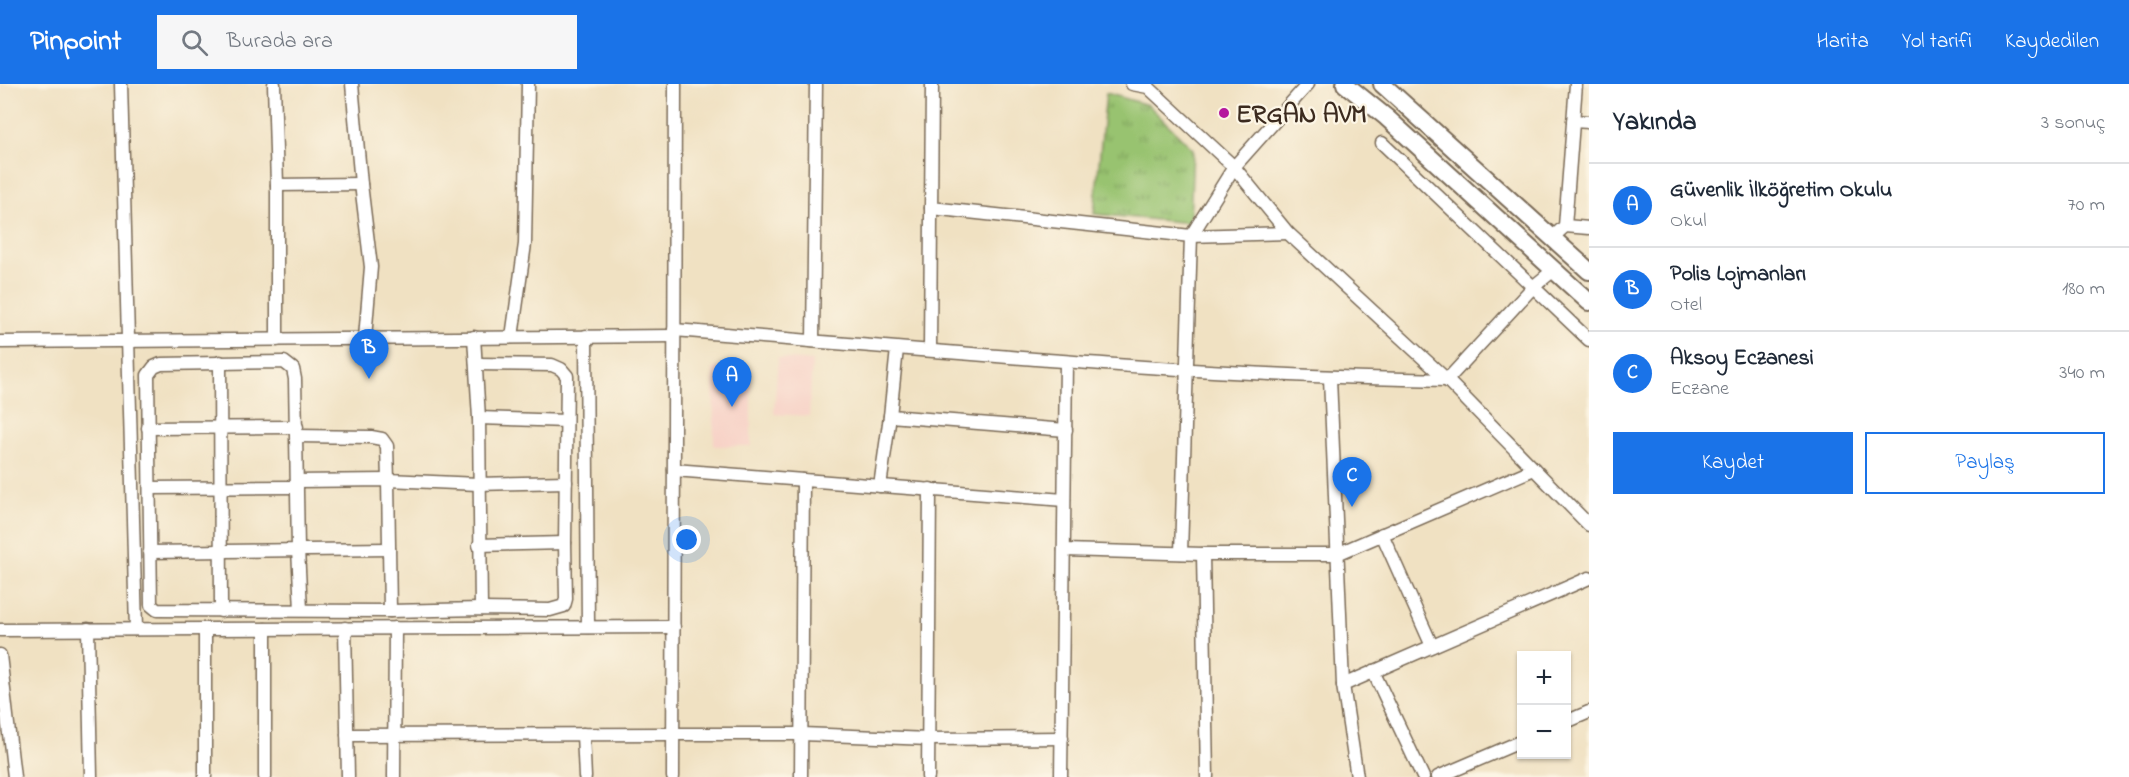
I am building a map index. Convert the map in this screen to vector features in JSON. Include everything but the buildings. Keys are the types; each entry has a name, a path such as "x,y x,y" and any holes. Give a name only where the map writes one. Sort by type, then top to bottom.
{"main road":[{"path":"1345,84 1386,117 1589,302"},
{"path":"1382,84 1559,231 1589,271"}],"street":[{"path":"120,84 136,629"},
{"path":"274,84 277,185 276,340"},
{"path":"352,84 370,267 365,338"},
{"path":"512,337 525,244 528,84"},
{"path":"673,777 675,84"},
{"path":"813,341 816,84"},
{"path":"930,350 932,84"},
{"path":"1132,84 1148,87 1234,167 1288,234 1447,380 1589,525"},
{"path":"1181,552 1191,236 1234,167 1308,84"},
{"path":"1576,84 1559,231 1589,228"},
{"path":"1573,121 1589,122"},
{"path":"1382,143 1589,340"},
{"path":"277,185 361,184"},
{"path":"931,208 1191,236 1288,234"},
{"path":"0,342 512,337 674,333 813,341 1187,371 1330,378 1447,380 1533,287 1555,270"},
{"path":"586,336 588,627"},
{"path":"474,337 479,418 480,609"},
{"path":"880,486 897,349"},
{"path":"220,362 221,611"},
{"path":"301,610 297,432 293,369 284,362 160,364 154,367 148,375 151,605 157,610 390,611 480,609 550,610 564,606 566,599 567,376 561,369 552,365 476,364"},
{"path":"1061,777 1066,362"},
{"path":"1330,378 1343,685 1357,777"},
{"path":"890,416 1066,430"},
{"path":"479,418 566,421"},
{"path":"148,428 219,427 370,436 382,439 387,446 390,611"},
{"path":"1064,550 1203,554 1337,554 1534,469"},
{"path":"674,470 1064,500"},
{"path":"150,488 219,488 388,480 478,484 566,482"},
{"path":"801,777 803,480"},
{"path":"928,777 930,489"},
{"path":"1382,534 1432,646"},
{"path":"479,545 565,543"},
{"path":"150,552 389,549"},
{"path":"1203,554 1207,777"},
{"path":"1343,685 1589,578"},
{"path":"0,630 674,627"},
{"path":"345,628 348,777"},
{"path":"394,777 396,628"},
{"path":"88,629 92,777"},
{"path":"205,629 205,777"},
{"path":"265,629 265,777"},
{"path":"0,655 14,777"},
{"path":"1373,672 1423,777"},
{"path":"1571,720 1589,712"},
{"path":"583,734 585,777"},
{"path":"347,735 802,734 929,739 1062,738"},
{"path":"1438,777 1517,743"}],"shaded area":[{"path":"778,358 812,361 809,416 774,414"},
{"path":"713,368 751,368 751,446 714,446"}],"green space":[{"path":"1106,93 1148,105 1193,149 1190,223 1094,214"}],"place":[{"name":"ERGAN AVM","path":"1224,113"},
{"name":"Polis Lojmanları","path":"369,379"},
{"name":"Güvenlik İlköğretim Okulu","path":"732,407"},
{"name":"Aksoy Eczanesi","path":"1352,507"}]}
